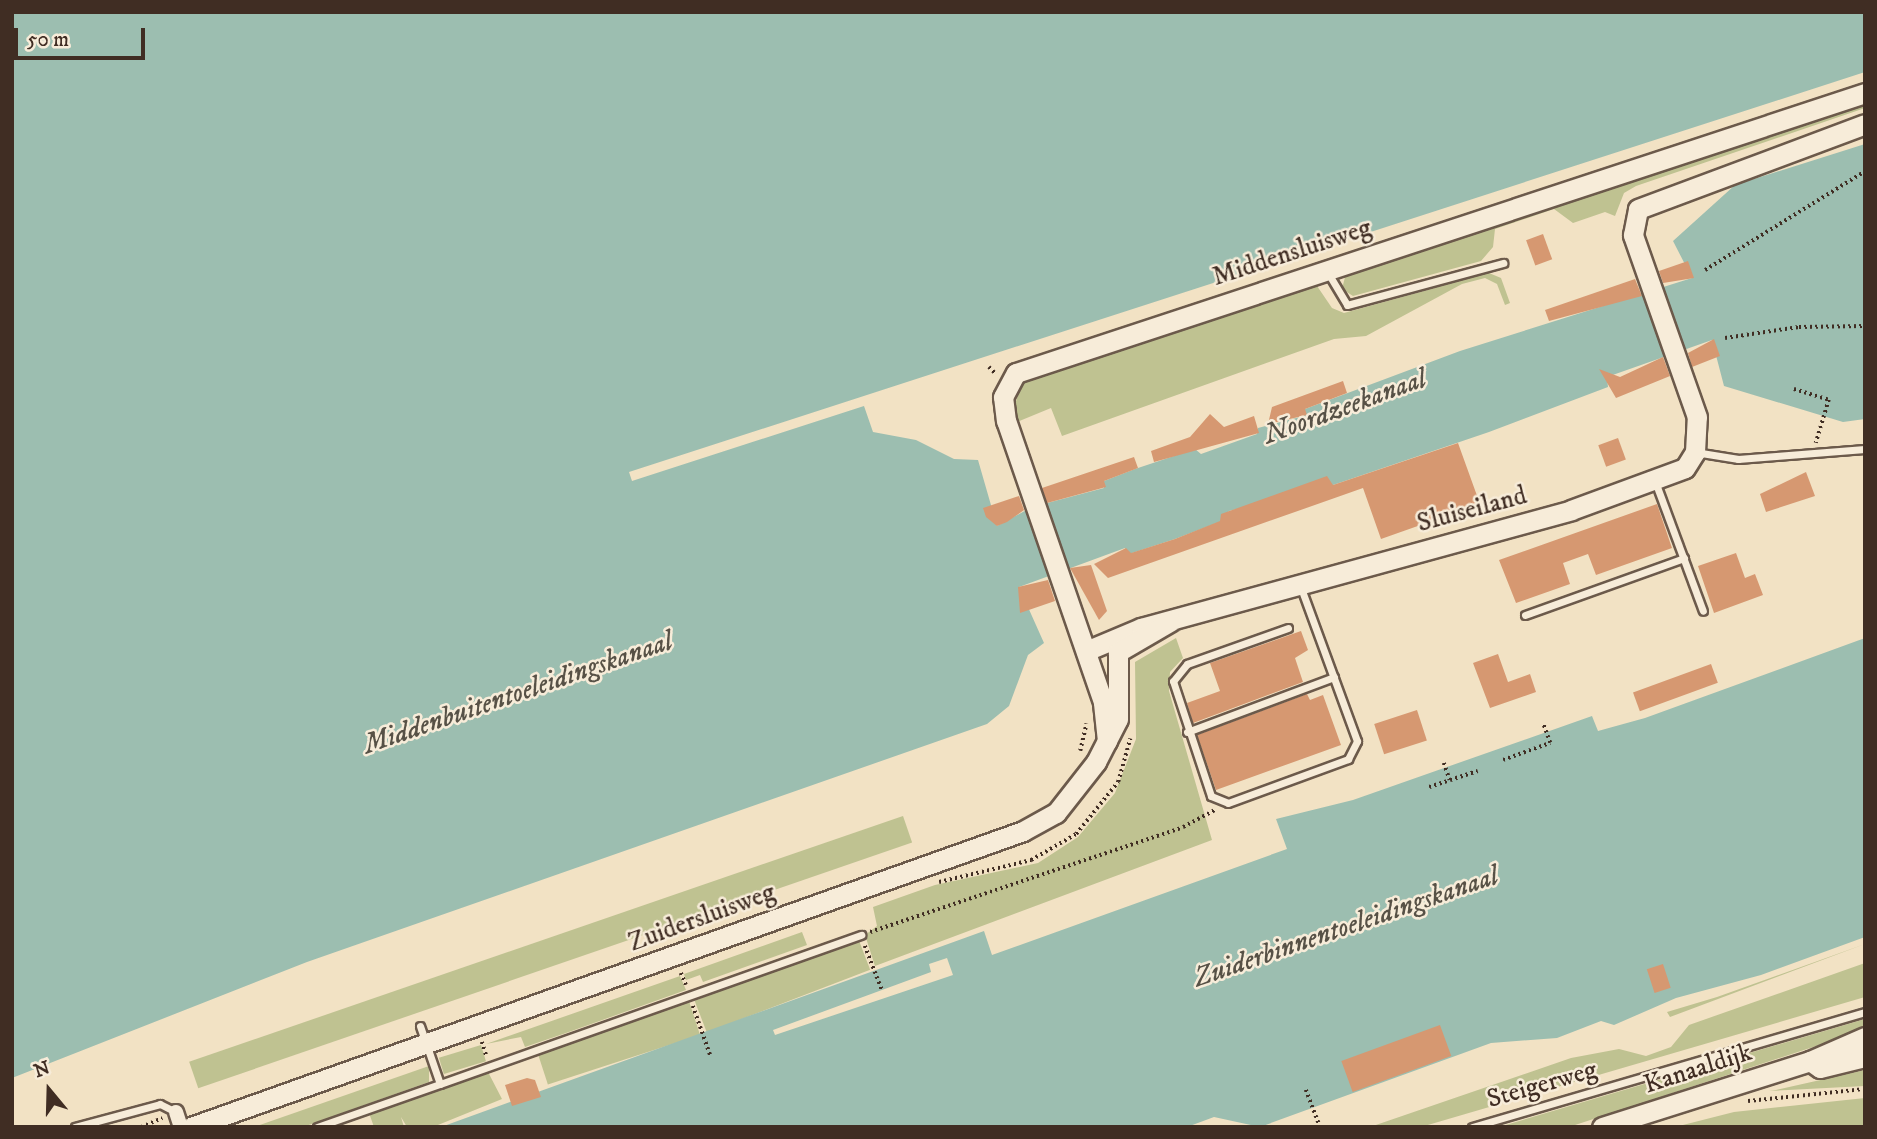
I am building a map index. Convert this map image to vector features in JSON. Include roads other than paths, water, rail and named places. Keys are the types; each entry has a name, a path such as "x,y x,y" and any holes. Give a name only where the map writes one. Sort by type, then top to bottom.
{"street":[{"name":"Middensluisweg","path":"1087,655 1026,481 1003,404 1016,373 1327,268 1865,93"},
{"path":"1695,452 1700,430 1688,388 1642,260 1634,217 1654,199 1865,124"},
{"name":"Sluiseiland","path":"1087,655 1171,621 1656,484 1685,468 1695,452"},
{"name":"Sluiseiland","path":"1115,660 1133,638 1171,621"},
{"path":"1087,655 1115,660 1118,719 1107,741 1087,655"},
{"name":"Zuidersluisweg","path":"191,1127 423,1035 1023,831 1056,813 1082,786 1107,741"},
{"name":"Kanaaldijk","path":"1602,1127 1810,1061 1865,1037"},
{"name":"Kanaaldijk","path":"1810,1061 1820,1068 1865,1057"},
{"path":"176,1112 181,1127"}],"lane":[{"path":"1327,268 1347,305 1503,263"},
{"path":"1695,452 1738,459 1812,457 1865,449"},
{"path":"1656,484 1703,611"},
{"path":"1525,615 1684,558"},
{"path":"1288,628 1178,672 1175,690 1187,732 1211,796 1229,802 1348,759 1357,741 1300,584"},
{"path":"1187,732 1334,677"},
{"path":"317,1127 861,935"},
{"name":"Steigerweg","path":"1472,1127 1865,1012"},
{"path":"423,1035 440,1084"},
{"path":"75,1127 160,1104 176,1112"}],"water":[{"path":"12,12 1865,12 1865,72 629,472 632,481 864,406 873,432 916,440 954,459 978,460 997,526 1032,507 1104,488 1104,481 1135,469 1195,449 1201,454 1257,434 1258,428 1304,416 1305,409 1460,351 1692,278 1673,241 1735,185 1865,144 1865,419 1843,422 1724,386 1712,340 1607,377 1608,387 1489,432 1333,485 1229,511 1222,521 1175,539 1129,554 1125,548 1019,587 1044,643 1028,655 1009,706 987,724 307,962 12,1078"},
{"name":"Zuiderbinnentoeleidingskanaal","path":"1865,638 1865,937 1761,975 1676,998 1614,1025 1601,1021 1557,1038 1491,1043 1260,1127 1214,1117 1187,1127 441,1127 984,931 992,955 1287,849 1276,819 1353,800 1592,716 1598,731 1645,718"}],"water label":[{"name":"Noordzeekanaal","path":"1345,407"},
{"name":"Middenbuitentoeleidingskanaal","path":"518,693"}]}
